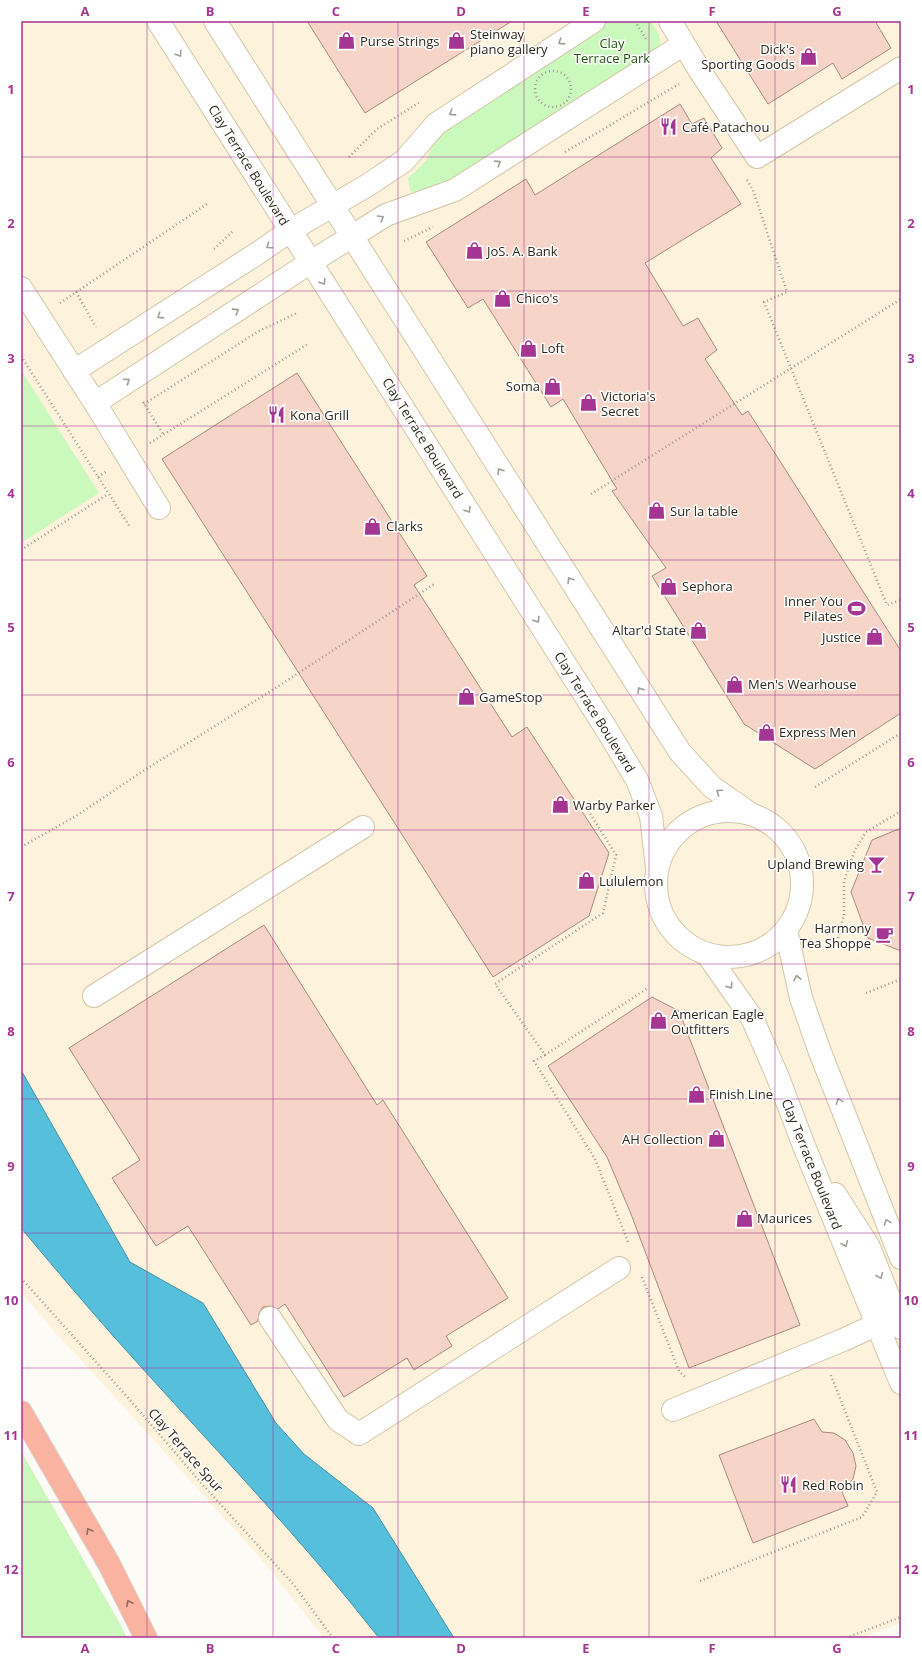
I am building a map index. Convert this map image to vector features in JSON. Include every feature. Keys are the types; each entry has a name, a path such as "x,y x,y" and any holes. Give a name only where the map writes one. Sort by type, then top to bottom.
{"highway":[{"path":"21,1412 109,1564 146,1638"}],"street":[{"name":"Clay Terrace Boulevard","path":"158,21 607,730 637,780 651,816 657,868"},
{"path":"215,21 680,752 712,787 751,814 764,820 777,829 788,840 796,854 801,869 802,885 800,901 786,930 773,942 742,956 724,957 707,954 694,948 678,937 666,921 658,904 656,884 657,868 672,837 685,825 700,817 717,812 734,811 751,814"},
{"path":"74,371 258,253 291,230 404,161 436,124 594,21"},
{"path":"670,21 700,71 757,157 901,68"},
{"path":"95,403 351,236 386,215 455,190 684,44"},
{"path":"21,288 95,403 159,508"},
{"path":"94,996 363,827"},
{"path":"786,930 801,998 820,1052 901,1258"},
{"name":"Clay Terrace Boulevard","path":"707,954 752,1018 777,1075 804,1146 901,1383"},
{"path":"804,1146 869,1247 901,1328"},
{"path":"270,1318 338,1420 359,1434 619,1268"},
{"path":"673,1410 843,1340 878,1324"}],"path":[{"path":"635,21 658,60"},
{"path":"558,156 700,71"},
{"path":"544,73 562,73 570,83 570,95 568,100 558,107 546,106 538,98 535,87 537,82 544,73"},
{"path":"745,177 753,190 786,292 764,302 887,605 901,600"},
{"path":"40,318 207,204"},
{"path":"404,241 438,224"},
{"path":"591,494 901,299"},
{"path":"144,404 258,331 297,313"},
{"path":"98,477 163,434 308,344"},
{"path":"21,356 130,527"},
{"path":"21,550 108,494"},
{"path":"21,847 76,816 140,773 274,689 436,583"},
{"path":"815,787 901,733"},
{"path":"545,1055 495,984 603,913 616,855 586,807"},
{"path":"837,942 844,915 844,881 855,850 866,832 901,811"},
{"path":"866,993 901,980"},
{"path":"630,1247 596,1159 534,1061 648,988"},
{"path":"641,1276 679,1371 689,1382"},
{"name":"Clay Terrace Spur","path":"21,1278 130,1400 202,1484 294,1585 333,1638"},
{"path":"700,1581 862,1517 877,1492 830,1373 836,1368"},
{"path":"846,1638 901,1617"}],"shaded area":[{"path":"21,21 901,21 901,1623 862,1638 324,1638 260,1558 53,1330 21,1292"}],"green space":[{"name":"Clay Terrace Park","path":"607,21 651,21 660,36 660,52 448,188 421,196 410,191 408,178 426,161 438,129"},
{"path":"21,370 99,493 21,543"},
{"path":"21,1451 118,1620 127,1638 21,1638"}],"water":[{"path":"21,1070 130,1262 203,1303 276,1423 304,1454 373,1508 454,1638 379,1638 283,1523 115,1338 21,1228"}],"building":[{"path":"307,21 512,21 365,113"},
{"name":"Dick's Sporting Goods","path":"716,21 875,21 891,48 842,79 833,63 768,104"},
{"path":"680,104 692,124 704,118 722,148 711,158 741,204 645,263 683,326 698,318 717,350 705,359 742,415 748,411 901,651 901,713 815,769 744,724 652,576 666,568 612,491 617,489 563,399 551,407 483,299 468,308 426,242 526,179 535,195"},
{"path":"297,373 427,576 414,585 512,737 527,727 609,853 589,916 493,977 162,459"},
{"path":"901,828 901,951 868,938 851,892 872,840"},
{"path":"264,925 377,1105 383,1100 508,1298 446,1336 452,1346 414,1370 407,1358 344,1397 285,1304 278,1309 270,1306 263,1307 259,1313 258,1321 251,1325 188,1226 156,1246 112,1178 140,1160 69,1048"},
{"path":"652,997 679,1011 800,1325 689,1368 631,1214 607,1157 548,1066"},
{"name":"Red Robin","path":"814,1419 822,1432 834,1433 845,1440 853,1453 856,1466 853,1479 842,1492 848,1506 753,1543 719,1455"}],"place":[{"name":"Purse Strings","path":"347,41"},
{"name":"Steinway piano gallery","path":"457,41"},
{"name":"Dick's Sporting Goods","path":"808,56"},
{"name":"Café Patachou","path":"669,127"},
{"name":"JoS. A. Bank","path":"474,251"},
{"name":"Chico's","path":"503,298"},
{"name":"Loft","path":"528,348"},
{"name":"Soma","path":"553,386"},
{"name":"Victoria's Secret","path":"588,403"},
{"name":"Kona Grill","path":"277,415"},
{"name":"Sur la table","path":"657,511"},
{"name":"Clarks","path":"373,526"},
{"name":"Sephora","path":"669,586"},
{"name":"Inner You Pilates","path":"856,608"},
{"name":"Altar'd State","path":"699,630"},
{"name":"Justice","path":"874,637"},
{"name":"Men's Wearhouse","path":"735,684"},
{"name":"GameStop","path":"466,697"},
{"name":"Express Men","path":"766,732"},
{"name":"Warby Parker","path":"560,805"},
{"name":"Upland Brewing","path":"877,864"},
{"name":"Lululemon","path":"586,881"},
{"name":"Harmony Tea Shoppe","path":"884,935"},
{"name":"American Eagle Outfitters","path":"658,1021"},
{"name":"Finish Line","path":"696,1094"},
{"name":"AH Collection","path":"716,1139"},
{"name":"Maurices","path":"744,1218"},
{"name":"Red Robin","path":"789,1485"}]}
